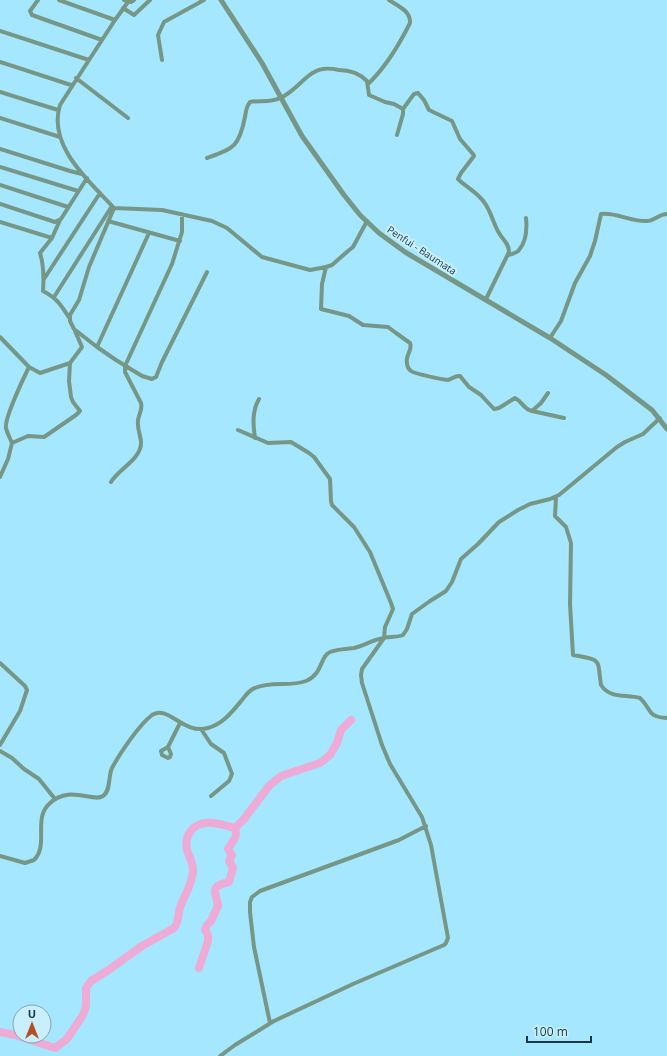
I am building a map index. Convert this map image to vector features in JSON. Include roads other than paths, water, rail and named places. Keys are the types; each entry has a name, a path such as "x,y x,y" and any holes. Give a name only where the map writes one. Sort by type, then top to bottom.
{"street":[{"path":"38,0 30,11 32,15 102,40"},
{"path":"59,0 115,20"},
{"path":"134,0 131,2 126,1 123,8 76,78 58,110 60,137 63,147 83,174 113,207 162,210 212,221 227,228 259,256 268,260 306,270 332,265 353,247 367,221"},
{"path":"123,8 134,15 150,0"},
{"path":"162,60 158,37 164,22 204,0"},
{"name":"Penfui - Baumata","path":"221,0 262,63 302,136 344,195 367,221 388,241 404,252 486,299 550,338 606,375 652,410 660,418 667,429"},
{"path":"368,84 394,52 410,23 411,19 405,10 389,0"},
{"path":"0,31 89,60"},
{"path":"0,62 72,85"},
{"path":"207,158 235,145 240,137 246,110 250,102 272,101 280,98 290,93 310,74 321,69 351,71 365,79 368,84 369,95 403,109"},
{"path":"76,78 128,118"},
{"path":"0,92 58,110"},
{"path":"397,136 403,109 414,94 418,93 424,100 429,110 452,121 460,139 474,156 463,169 458,178 484,202 500,235 507,242 509,248 508,255 486,299"},
{"path":"0,118 60,137"},
{"path":"0,149 83,174"},
{"path":"0,167 78,192"},
{"path":"1,339 29,368 40,373 70,363 82,347 61,304 54,297 43,291 43,261 40,253 52,238 68,207 87,178"},
{"path":"0,185 68,207"},
{"path":"44,279 100,193"},
{"path":"0,204 55,222 61,220"},
{"path":"70,321 70,315 79,300 89,267 113,207"},
{"path":"54,297 113,207"},
{"path":"111,482 138,454 141,443 138,420 142,409 142,403 125,372 125,366 172,264 182,232 182,214"},
{"path":"550,338 561,321 575,283 590,256 601,214 645,221 651,220 660,214 667,214"},
{"path":"508,255 518,251 521,246 526,228 526,218"},
{"path":"108,221 180,241"},
{"path":"0,222 52,238"},
{"path":"97,347 149,233"},
{"path":"326,267 320,305 322,310 349,316 363,325 385,326 392,329 396,334 410,342 411,348 406,360 408,368 412,372 447,380 456,375 460,376 469,387 481,395 494,409 515,398 519,400 526,409 564,418"},
{"path":"74,328 97,347 125,366 142,376 152,379 156,377 208,272"},
{"path":"12,443 28,436 44,437 79,412 80,410 73,402 71,397 70,363"},
{"path":"0,477 8,459 12,443 6,428 7,421 29,368"},
{"path":"532,411 541,403 548,393"},
{"path":"255,438 253,415 259,398"},
{"path":"0,856 25,863 36,858 40,848 41,820 43,811 49,803 64,795 72,794 98,798 102,797 107,790 113,768 138,730 150,717 156,713 164,713 192,729 201,730 224,720 246,694 255,688 305,681 316,674 328,653 358,647 384,638 400,636 405,633 412,614 446,591 452,582 461,559 499,522 530,504 556,497 578,481 617,447 643,434 660,418"},
{"path":"220,1056 270,1023 446,943 448,940 431,845 426,826 388,758 372,716 361,680 362,669 384,638 385,628 393,609 375,564 359,534 332,503 328,476 310,453 292,443 272,444 238,430"},
{"path":"556,497 555,516 567,528 571,547 570,595 574,655 591,658 596,661 600,668 601,685 608,692 618,696 640,698 653,715 667,718"},
{"path":"0,663 25,686 27,690 20,711 0,745"},
{"path":"168,747 180,723"},
{"path":"201,730 211,744 224,753 232,774 231,780 211,796"},
{"path":"0,751 12,758 24,769 39,779 55,799"},
{"path":"270,1023 252,929 250,906 252,897 260,890 399,840 426,826"}],"waterway":[{"path":"0,1032 15,1035 55,1048 67,1039 83,1015 86,1006 86,988 91,981 142,946 176,926 180,908 193,875 192,864 186,845 187,838 194,827 199,824 211,823 235,828 244,819 269,786 281,776 320,763 330,755 337,743 341,730 351,720"},
{"path":"199,968 208,941 208,935 205,930 218,906 215,890 218,886 229,882 233,868 229,861 232,855 228,849 235,837 235,828"}]}
